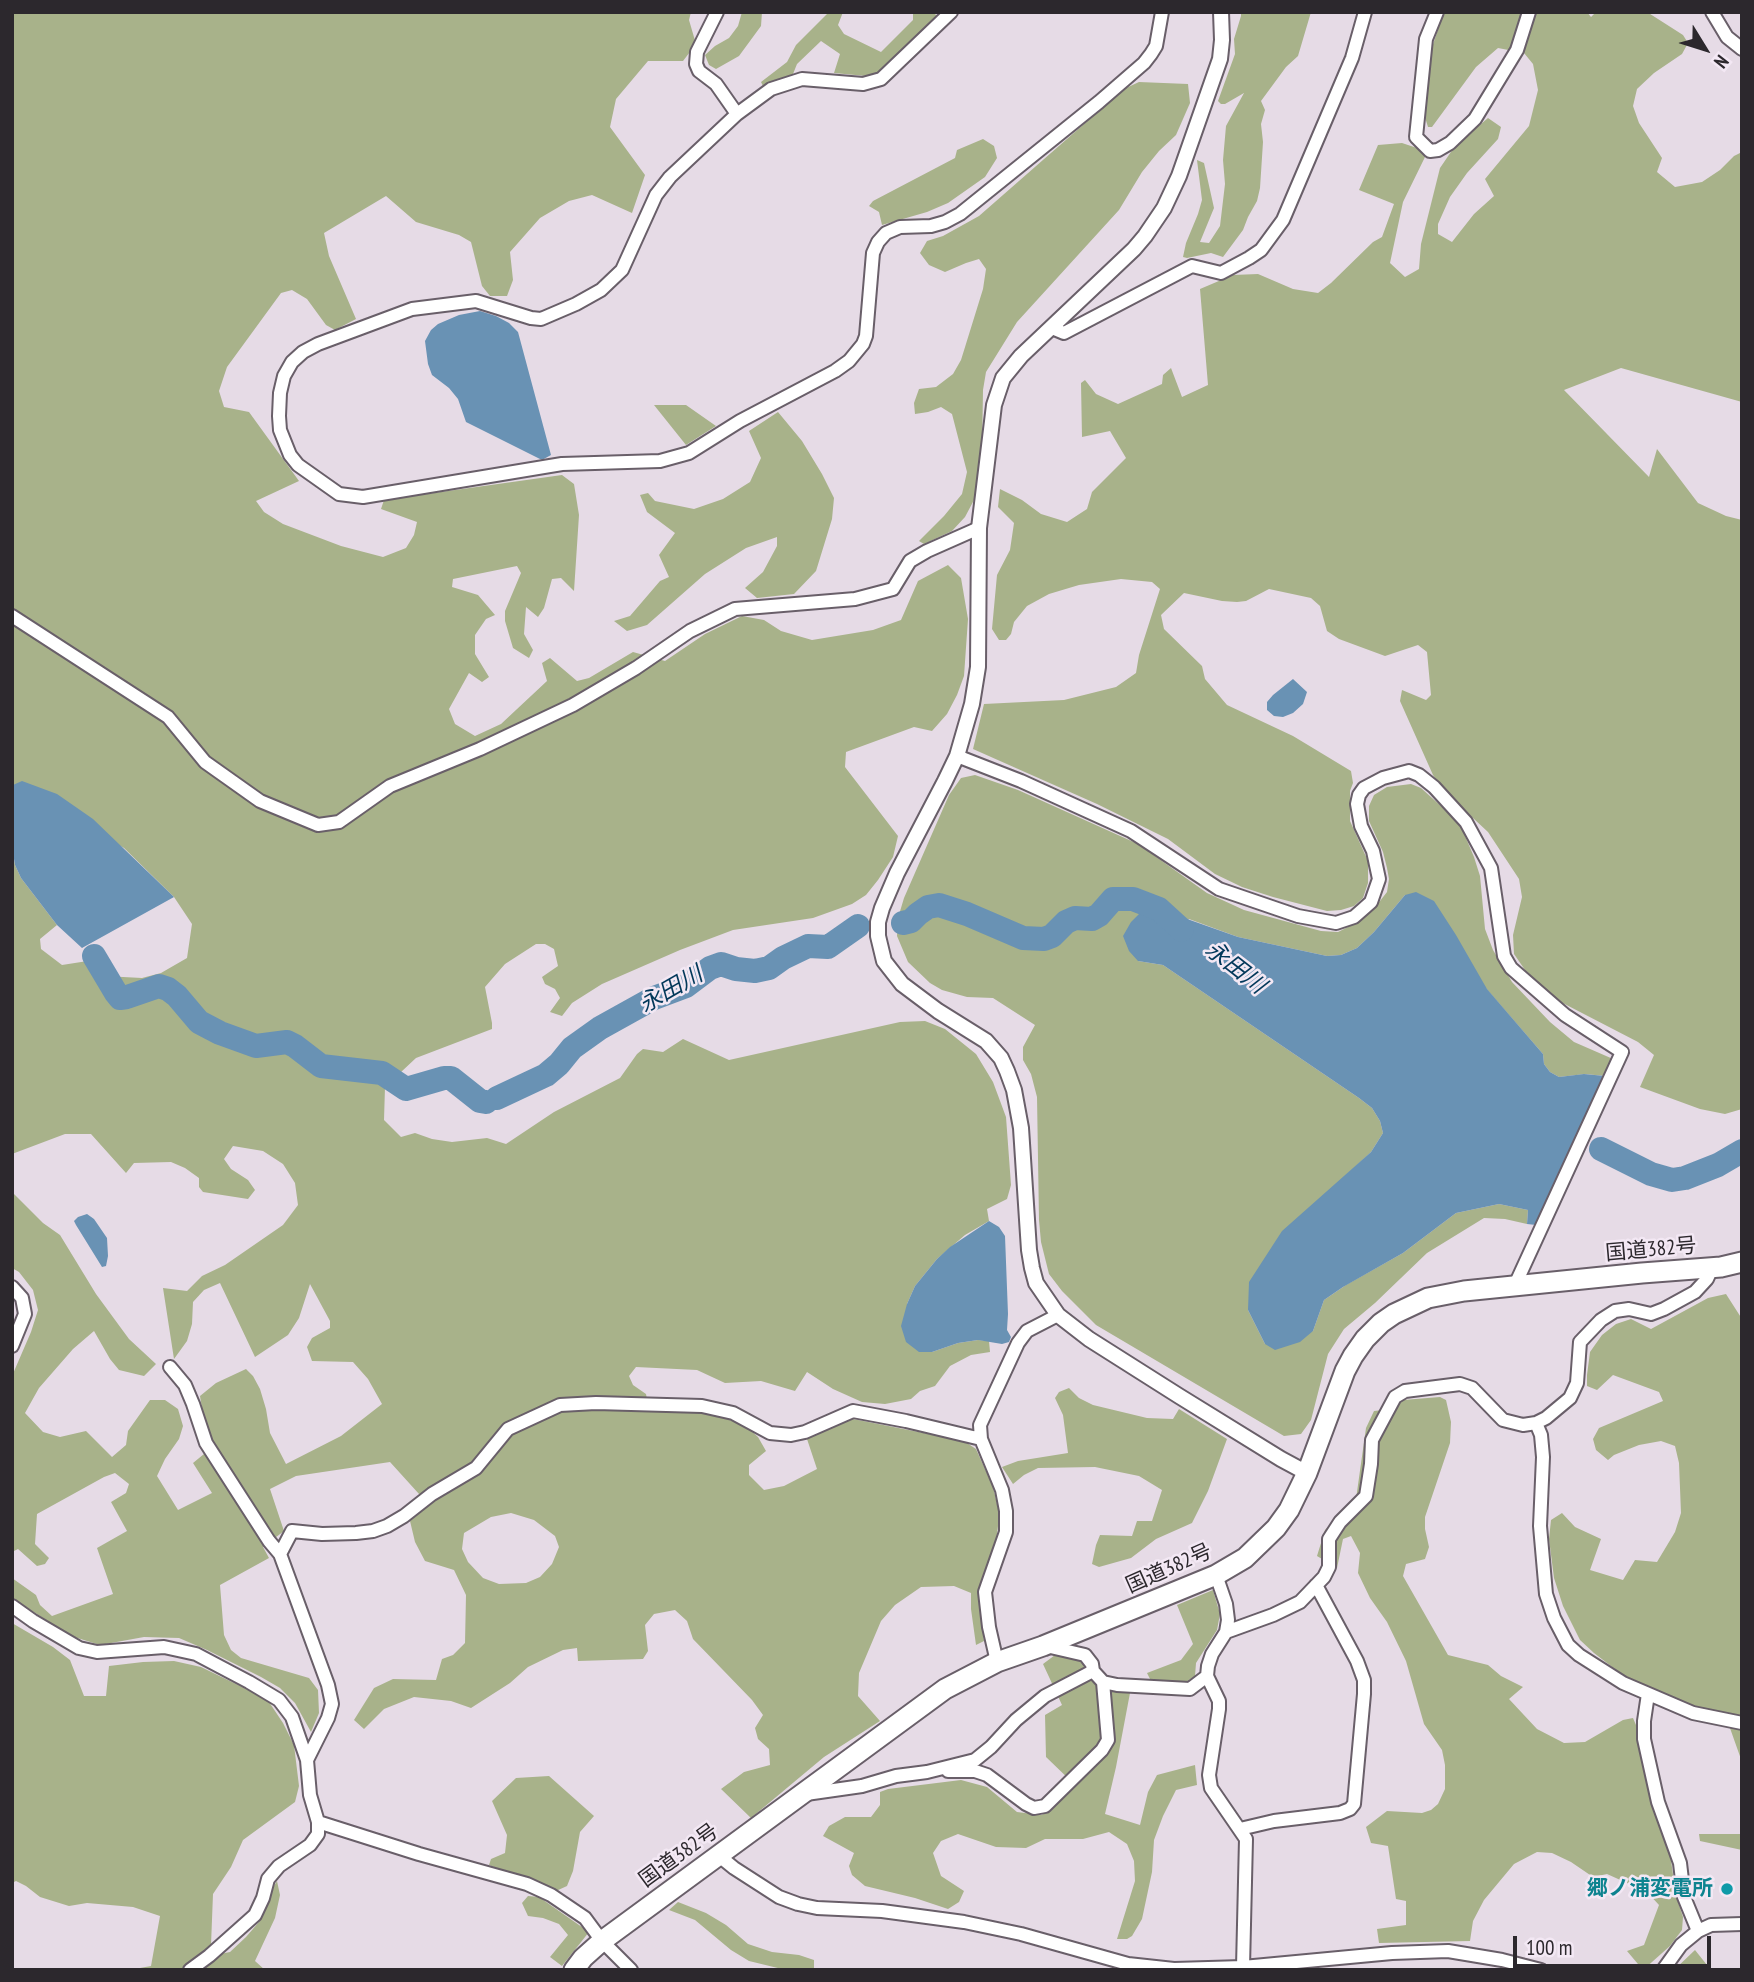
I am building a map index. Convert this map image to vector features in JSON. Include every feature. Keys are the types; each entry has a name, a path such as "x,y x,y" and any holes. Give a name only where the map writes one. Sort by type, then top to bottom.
{"highway":[{"name":"国道382号","path":"574,1970 602,1941 945,1689 997,1662 1043,1646 1216,1575 1245,1558 1276,1528 1289,1510 1307,1473 1345,1371 1365,1339 1381,1323 1409,1306 1428,1298 1464,1291 1712,1268 1742,1262"}],"street":[{"path":"717,12 697,52 696,64 699,71 716,84 737,114"},
{"path":"951,12 881,79 863,84 802,79 771,89 737,114 670,177 656,195 622,270 601,290 576,304 541,319 476,301 412,309 303,352 292,362 284,376 278,416 285,445 298,466 339,494 363,497 562,464 660,461 688,453 849,361 866,336 873,253 886,233 900,228 931,226 960,214 1144,63 1156,46 1162,12"},
{"path":"1221,12 1220,59 1179,176 1164,208 1134,249 1021,356 1003,378 994,405 979,528 978,667 970,715 957,756 897,873 878,922 884,961 902,984 985,1041 995,1050 1007,1071 1014,1090 1021,1128 1032,1268 1036,1283 1058,1315 1089,1339 1169,1390 1307,1473"},
{"path":"1052,328 1064,333 1192,266 1221,272 1261,250 1283,220 1352,58 1365,12"},
{"path":"1437,12 1426,39 1416,137 1430,150 1438,150 1450,143 1475,119 1517,50 1529,12"},
{"path":"1712,12 1727,37 1742,50"},
{"path":"12,616 168,717 205,762 260,801 318,825 340,822 390,786 480,750 573,705 636,668 691,631 735,609 855,599 893,589 910,561 979,528"},
{"path":"957,756 1021,781 1131,831 1219,889 1297,916 1336,923 1354,917 1371,902 1379,879 1373,851 1361,826 1357,804 1364,788 1383,778 1409,771 1434,787 1466,822 1491,868 1504,957 1511,968 1565,1015 1622,1052 1515,1285"},
{"path":"1226,1632 1300,1602 1324,1577 1329,1567 1329,1539 1340,1522 1366,1496 1371,1464 1371,1440 1395,1397 1405,1391 1460,1384 1472,1388 1503,1420 1523,1425 1536,1423 1570,1398 1577,1383 1580,1342 1601,1320 1615,1311 1629,1309 1651,1314 1664,1309 1695,1292 1707,1279 1712,1268"},
{"path":"12,1287 22,1298 25,1314 12,1346"},
{"path":"997,1662 989,1628 985,1592 1006,1532 1006,1511 1002,1490 981,1439 979,1425 1018,1343 1027,1331 1058,1315"},
{"path":"170,1367 185,1385 206,1443 280,1554 328,1685 332,1704 307,1760"},
{"path":"280,1554 292,1531 356,1533 387,1526 432,1494 476,1468 508,1429 560,1405 596,1402 702,1406 733,1413 769,1433 791,1435 805,1432 853,1411 981,1439"},
{"path":"1536,1423 1541,1436 1543,1457 1540,1526 1546,1594 1568,1645 1623,1683 1693,1713 1742,1724"},
{"path":"1216,1575 1226,1604 1228,1620 1226,1632 1208,1666 1207,1676 1219,1701 1209,1775 1211,1788 1246,1839 1243,1967"},
{"path":"1240,1829 1274,1821 1340,1813 1350,1809 1353,1804 1364,1680 1357,1661 1316,1585"},
{"path":"12,1606 79,1648 97,1652 164,1647 195,1654 279,1700 292,1717 307,1760 310,1795 318,1822 318,1834 310,1845 279,1866 268,1879 255,1915 190,1970"},
{"path":"1043,1646 1085,1655 1092,1664 1093,1671 1103,1682 1117,1685 1190,1689 1207,1676"},
{"path":"927,1772 975,1760 1045,1696 1093,1671"},
{"path":"802,1794 862,1786 896,1776 975,1771 987,1775 1034,1808 1045,1806 1102,1750 1108,1740 1103,1682"},
{"path":"1648,1694 1644,1739 1658,1802 1680,1863 1684,1897 1698,1931"},
{"path":"318,1822 527,1884 551,1895 585,1918 602,1941 631,1970"},
{"path":"718,1855 779,1897 817,1909 882,1911 964,1922 1021,1934 1128,1964 1174,1969 1282,1967 1392,1953 1448,1951 1464,1952 1541,1970"},
{"path":"1663,1970 1681,1945 1698,1931 1711,1926 1742,1924"}],"green space":[{"path":"12,12 691,12 689,20 696,44 683,61 648,61 616,99 610,127 645,175 632,213 592,195 569,201 540,218 510,252 513,280 507,296 490,296 482,286 471,242 459,235 416,222 386,196 324,233 329,256 356,319 335,330 326,325 307,299 292,290 281,293 227,367 219,391 224,407 249,412 299,481 256,501 264,512 283,524 341,546 383,557 406,548 414,535 417,522 381,509 384,500 562,475 574,484 579,515 574,591 561,578 552,579 544,608 538,617 526,607 524,634 533,650 529,658 513,648 505,621 505,611 521,573 517,566 453,579 452,587 478,595 495,615 486,619 475,635 475,654 489,677 482,682 469,673 449,709 455,724 475,736 501,724 547,681 542,663 550,658 577,681 589,678 633,652 665,661 705,634 742,616 764,620 781,631 812,640 873,630 901,620 918,581 948,565 961,578 968,619 964,676 947,714 932,731 914,727 846,752 845,767 898,836 893,857 866,895 852,904 813,918 733,930 680,950 602,984 572,1003 562,1016 550,1012 560,998 555,989 545,984 542,977 558,966 554,949 545,944 536,944 505,964 485,987 492,1029 416,1058 385,1087 384,1120 401,1137 415,1133 452,1142 487,1138 506,1144 554,1112 620,1078 643,1049 663,1052 683,1039 729,1060 900,1022 925,1021 945,1029 976,1054 993,1082 1006,1117 1011,1185 1007,1199 987,1209 989,1221 965,1235 937,1259 915,1286 907,1304 932,1352 958,1343 978,1340 989,1341 990,1352 971,1355 950,1366 935,1386 920,1391 911,1399 885,1404 862,1402 833,1389 807,1372 795,1391 761,1381 725,1383 697,1370 636,1367 629,1376 633,1385 646,1394 649,1410 708,1412 746,1426 758,1437 766,1451 749,1465 749,1475 764,1490 784,1486 817,1469 806,1436 853,1419 964,1441 976,1449 993,1487 998,1508 995,1552 979,1598 984,1641 976,1645 971,1593 954,1586 921,1587 895,1605 881,1621 859,1673 858,1696 880,1721 824,1757 751,1818 721,1789 744,1772 770,1765 769,1749 758,1739 755,1728 763,1715 693,1639 687,1621 675,1610 654,1614 645,1625 648,1651 643,1659 578,1661 577,1648 563,1650 528,1667 510,1683 471,1708 451,1701 414,1697 384,1709 364,1729 354,1720 374,1688 393,1679 436,1680 442,1659 453,1655 465,1643 466,1595 454,1570 425,1561 415,1542 410,1521 429,1505 390,1462 296,1476 270,1489 284,1531 263,1547 269,1558 220,1585 224,1635 231,1650 241,1658 309,1678 318,1690 319,1713 311,1732 295,1703 280,1688 207,1650 179,1638 144,1637 100,1645 71,1636 12,1598 12,1578 36,1595 40,1605 52,1616 113,1594 97,1548 127,1531 111,1502 126,1493 129,1484 115,1473 37,1514 35,1544 49,1558 45,1564 37,1566 18,1549 12,1552 12,1376 38,1310 33,1290 19,1272 12,1268 12,1192 43,1223 60,1235 96,1294 129,1339 156,1364 144,1376 119,1370 94,1331 73,1349 39,1388 25,1413 43,1432 60,1437 86,1431 112,1457 126,1445 128,1431 150,1400 165,1400 178,1409 183,1426 179,1439 157,1476 178,1510 212,1493 193,1463 215,1445 205,1427 200,1396 216,1383 246,1369 253,1376 266,1409 270,1433 286,1464 341,1436 382,1404 368,1379 353,1362 312,1361 307,1347 312,1338 330,1328 330,1321 310,1284 299,1318 288,1335 255,1357 220,1283 204,1290 193,1302 192,1324 187,1341 174,1359 163,1288 187,1291 202,1276 225,1265 283,1225 298,1205 295,1183 283,1164 263,1151 233,1146 224,1159 231,1169 248,1180 255,1190 248,1199 203,1192 199,1187 199,1178 171,1162 134,1163 126,1173 91,1134 65,1134 12,1154 12,847 15,865 21,878 57,925 40,939 41,949 62,965 94,960 104,976 142,978 161,973 187,958 192,924 174,897 124,848 13,785 12,788","holes":["511,1513 534,1520 555,1536 559,1547 552,1564 540,1577 526,1583 499,1584 483,1578 468,1562 462,1549 464,1533 491,1517"]},
{"path":"742,12 762,12 761,26 739,56 716,69 709,65 705,55 729,38 738,26"},
{"path":"829,12 843,12 838,25 844,34 881,52 913,20 913,12 934,12 937,17 879,73 866,76 834,73 840,54 821,41 797,64 793,74 764,88 761,82 787,62 796,45"},
{"path":"1241,12 1311,12 1298,56 1286,67 1261,101 1265,110 1261,124 1263,142 1260,188 1243,230 1223,257 1211,253 1187,258 1183,257 1186,243 1202,200 1197,160 1204,163 1214,208 1200,242 1209,243 1220,226 1225,184 1223,160 1226,126 1244,93 1225,104 1218,101 1235,54 1234,39"},
{"path":"1444,12 1587,12 1591,17 1596,12 1647,12 1683,35 1688,43 1682,54 1654,73 1637,89 1633,106 1639,123 1662,158 1657,172 1675,187 1702,182 1742,152 1742,402 1621,368 1564,390 1649,477 1657,449 1698,503 1742,520 1742,1109 1725,1114 1700,1109 1640,1087 1654,1055 1638,1042 1553,998 1534,983 1514,954 1513,935 1522,897 1519,879 1488,832 1445,792 1433,775 1400,701 1402,690 1426,700 1431,695 1427,652 1418,645 1385,656 1339,639 1327,631 1320,606 1311,598 1269,589 1246,601 1237,602 1184,593 1161,615 1164,629 1202,666 1205,679 1227,705 1293,736 1351,771 1353,783 1350,791 1350,821 1368,861 1368,883 1363,898 1354,906 1341,910 1327,911 1242,887 1215,874 1168,839 973,749 984,704 1064,700 1116,687 1136,673 1160,589 1152,582 1121,579 1079,585 1049,594 1027,606 1014,622 1011,634 1006,640 999,640 992,629 997,575 1010,550 1014,523 998,507 1000,489 1041,514 1067,522 1087,509 1092,492 1126,458 1110,431 1082,437 1081,383 1085,380 1096,394 1118,404 1162,384 1163,375 1171,368 1182,397 1208,385 1200,289 1233,275 1258,274 1293,289 1318,293 1331,283 1373,242 1382,237 1394,204 1359,190 1378,145 1402,143 1417,148 1425,157 1403,202 1390,263 1405,277 1419,269 1421,244 1440,168 1455,146 1488,118 1501,127 1498,139 1467,173 1450,197 1438,224 1438,234 1452,242 1474,214 1494,196 1485,179 1529,126 1538,90 1533,64 1524,53 1498,48 1476,67 1432,127 1428,127 1423,111 1429,56"},
{"path":"1139,82 1188,84 1190,103 1176,135 1142,172 1119,210 1017,322 986,372 980,476 974,500 965,517 952,531 924,544 919,541 962,494 967,472 952,414 941,407 915,414 914,403 919,389 936,387 953,374 961,360 983,289 986,269 979,259 945,272 929,265 920,253 927,241 943,236 979,216 1124,89"},
{"path":"983,139 994,146 997,158 985,177 948,203 882,225 879,212 869,206 873,201 955,158 957,150"},
{"path":"654,405 686,405 716,426 686,445"},
{"path":"778,412 802,441 834,498 832,519 816,571 794,594 757,598 745,588 763,572 777,546 777,537 746,548 705,574 647,625 627,631 614,621 630,616 660,581 669,577 659,555 675,533 647,512 640,495 648,493 655,501 694,509 723,499 750,482 761,458 749,431"},
{"path":"975,775 1018,790 1138,844 1207,893 1244,910 1321,931 1338,932 1373,910 1387,892 1389,879 1383,852 1369,821 1369,806 1374,795 1387,787 1411,784 1421,788 1453,817 1463,831 1480,876 1485,929 1493,950 1512,982 1550,1022 1574,1042 1613,1059 1605,1076 1585,1074 1559,1077 1550,1072 1544,1064 1543,1054 1405,895 1357,948 1341,955 1327,956 1238,937 1189,919 1138,961 1163,965 1359,1098 1372,1108 1380,1121 1383,1133 1371,1152 1341,1180 1248,1310 1265,1344 1313,1331 1324,1300 1403,1253 1456,1213 1499,1204 1528,1210 1527,1224 1484,1218 1427,1253 1344,1329 1328,1354 1311,1420 1301,1434 1284,1436 1096,1325 1049,1274 1039,1220 1037,1097 1031,1074 1023,1060 1023,1047 1035,1025 993,998 967,997 942,990 930,983 908,962 897,936 898,918 904,898 949,795 961,778"},
{"path":"1726,1294 1742,1319 1742,1762 1725,1714 1711,1712 1633,1683 1580,1640 1563,1606 1554,1578 1549,1539 1551,1520 1562,1513 1575,1527 1601,1539 1590,1570 1623,1580 1635,1560 1657,1562 1675,1532 1681,1513 1679,1463 1675,1446 1661,1441 1639,1445 1608,1460 1596,1450 1593,1439 1599,1428 1663,1401 1659,1392 1613,1375 1597,1390 1587,1386 1590,1352 1602,1335 1616,1324 1631,1319 1651,1329 1708,1298"},
{"path":"1069,1388 1079,1398 1093,1405 1147,1418 1173,1419 1179,1409 1227,1439 1208,1491 1192,1523 1156,1539 1131,1558 1099,1567 1092,1564 1100,1535 1132,1536 1137,1521 1152,1521 1162,1490 1139,1476 1095,1467 1038,1468 1013,1484 1002,1467 1018,1461 1068,1453 1063,1415 1055,1398 1059,1392"},
{"path":"1440,1397 1446,1400 1451,1422 1450,1443 1425,1517 1429,1547 1425,1559 1406,1564 1403,1576 1448,1655 1488,1665 1501,1676 1523,1687 1509,1699 1537,1729 1564,1743 1585,1742 1623,1720 1633,1718 1639,1732 1643,1769 1669,1846 1676,1896 1683,1917 1682,1930 1670,1946 1643,1970 1627,1951 1644,1945 1659,1905 1647,1892 1607,1874 1593,1877 1552,1853 1537,1852 1514,1864 1484,1900 1473,1921 1470,1941 1379,1943 1377,1929 1406,1925 1406,1901 1396,1899 1388,1846 1371,1843 1366,1827 1387,1811 1422,1813 1431,1810 1438,1804 1445,1789 1445,1765 1442,1750 1424,1724 1406,1661 1358,1573 1360,1553 1351,1536 1343,1539 1337,1568 1317,1556 1325,1530 1356,1499 1366,1428 1374,1411 1393,1409 1403,1400"},
{"path":"1213,1590 1220,1614 1217,1630 1196,1663 1195,1676 1183,1684 1151,1681 1147,1673 1181,1660 1193,1644 1177,1605"},
{"path":"12,1623 70,1660 84,1696 106,1696 109,1666 174,1661 201,1667 267,1699 294,1745 299,1786 295,1802 243,1840 231,1867 213,1894 211,1945 220,1954 230,1952 246,1937 259,1922 277,1881 280,1895 275,1918 255,1961 265,1970 129,1970 151,1966 160,1916 133,1907 87,1903 69,1906 40,1897 16,1881 12,1883"},
{"path":"1055,1655 1085,1660 1099,1686 1130,1693 1105,1814 1140,1825 1148,1792 1157,1775 1195,1765 1197,1785 1176,1790 1154,1840 1152,1872 1142,1919 1132,1936 1117,1939 1135,1881 1134,1861 1127,1844 1109,1832 1083,1839 1045,1839 1026,1848 996,1847 958,1834 941,1841 933,1853 941,1876 964,1891 959,1902 948,1909 865,1886 852,1875 849,1866 854,1853 823,1836 829,1826 845,1817 871,1817 880,1805 880,1792 888,1789 961,1780 987,1787 1017,1812 1041,1815 1051,1811 1074,1784 1046,1757 1045,1715 1062,1705 1043,1664"},
{"path":"549,1776 594,1816 580,1832 573,1871 567,1886 556,1891 489,1865 491,1859 505,1853 507,1835 492,1801 516,1778"},
{"path":"1699,1834 1742,1834 1742,1850 1700,1841"},
{"path":"528,1896 539,1897 589,1932 562,1966 550,1957 568,1935 559,1924 528,1916 522,1903"},
{"path":"678,1902 706,1913 726,1925 748,1944 772,1952 799,1955 814,1960 814,1969 817,1970 786,1970 749,1961 731,1950 695,1920 669,1910"},
{"path":"1695,1950 1711,1970 1674,1970"}],"water":[{"path":"480,311 509,323 518,332 551,455 542,460 466,422 458,399 432,375 425,341 431,330 459,315"},
{"path":"1293,679 1307,692 1303,704 1293,713 1283,717 1274,716 1267,710 1267,702"},
{"path":"22,781 57,794 93,819 174,897 82,948 57,925 21,878 15,865 12,847 12,788"},
{"path":"1416,892 1434,901 1487,989 1543,1054 1544,1064 1550,1072 1559,1077 1584,1074 1605,1076 1536,1225 1527,1224 1528,1210 1499,1204 1456,1213 1403,1253 1324,1300 1313,1331 1300,1342 1275,1350 1265,1344 1248,1310 1249,1282 1282,1231 1371,1152 1383,1133 1380,1121 1372,1108 1359,1098 1163,965 1138,961 1129,951 1123,936 1131,922 1143,910 1159,909 1238,937 1327,956 1341,955 1357,948 1405,895"},
{"path":"87,1214 94,1219 107,1238 106,1266 102,1267 74,1221"},
{"path":"989,1221 999,1227 1005,1236 1007,1330 1011,1337 1009,1342 1002,1344 978,1340 958,1343 932,1352 919,1352 906,1342 901,1326 915,1286 950,1247"}],"waterway":[{"name":"永田川","path":"903,923 911,921 928,907 939,905 1023,938 1044,939 1075,918 1092,919 1099,915 1113,899 1133,899 1159,909 1182,930"},
{"name":"永田川","path":"497,1098 546,1075 572,1048 600,1028 654,998 686,986 710,968 721,964 755,971 769,968 808,946 828,947 858,926"},
{"name":"永田川","path":"94,956 120,998 159,986 177,996 199,1022 256,1046 287,1042 321,1066 382,1073 406,1089 451,1078 480,1101 486,1102"},
{"name":"永田川","path":"1601,1149 1651,1174 1672,1180 1685,1178 1718,1165 1742,1151"}],"place":[{"name":"郷ノ浦変電所","path":"1727,1889"}]}
